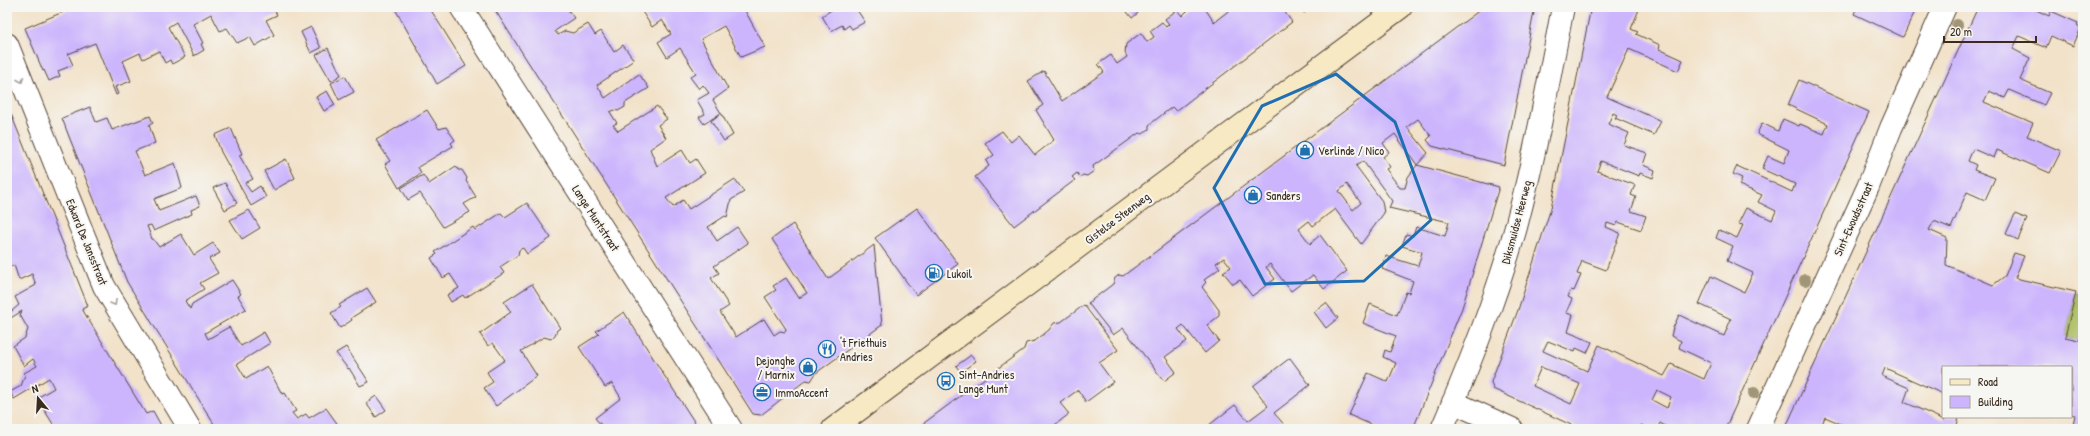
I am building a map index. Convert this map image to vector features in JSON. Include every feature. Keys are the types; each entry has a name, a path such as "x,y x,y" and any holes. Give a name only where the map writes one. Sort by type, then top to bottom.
{"main road":[{"name":"Gistelse Steenweg","path":"833,429 1401,7"}],"street":[{"name":"Lange Muntstraat","path":"461,7 731,429"},
{"name":"Diksmuidse Heerweg","path":"1442,429 1494,299 1516,227 1534,149 1563,7"},
{"name":"Sint-Ewoudsstraat","path":"1758,429 1868,187 1890,128 1945,7"},
{"name":"Edward De Jansstraat","path":"7,44 104,286 190,429"},
{"path":"1453,402 1512,429"}],"highlighted area":[{"path":"1336,74 1395,122 1431,220 1364,281 1265,284 1214,188 1262,106"}],"green space":[{"path":"2076,292 2083,294 2083,341 2065,337"}],"building":[{"path":"75,7 273,7 277,15 266,20 274,35 255,46 250,37 237,43 227,28 220,31 211,14 193,24 203,43 201,44 204,50 194,56 176,22 168,27 185,57 172,64 170,60 165,63 159,51 143,59 140,53 123,61 131,81 115,87 118,94 116,95 95,43 68,54 73,65 58,71 60,76 49,81 44,70 43,71 25,28"},
{"path":"394,7 429,7 466,66 437,84"},
{"path":"493,7 566,7 574,18 555,31 558,35 565,31 573,33 588,24 595,35 601,31 614,52 623,45 634,60 597,85 605,98 639,74 649,88 625,103 625,107 618,111 614,110 610,112 617,123 613,125 618,131 657,106 667,119 658,125 666,138 650,149 657,166 682,150 690,163 696,159 705,173 666,198 673,207 683,200 689,209 735,179 744,192 731,200 727,217 725,216 708,227 717,241 737,227 748,243 714,266 719,273 711,278 729,306 720,312 736,337 764,319 774,335 780,331 785,332 786,329 765,297 776,290 773,286 786,278 799,298 807,293 772,239 793,224 828,279 874,245 882,325 816,373 811,381 806,380 761,415 753,414"},
{"path":"639,7 743,7 765,47 741,57 724,26 701,39 728,89 713,100 721,113 704,124 699,117 705,114 697,100 709,93 703,85 699,89 690,77 696,73 680,48 667,57 658,42 671,34 662,20 652,27"},
{"path":"836,7 855,7 865,22 852,29 849,25 844,29 842,25 831,31 822,16"},
{"path":"1123,7 1133,7 1138,13 1132,18"},
{"path":"1186,7 1204,7 1214,22 1231,9 1229,7 1281,7 1292,22 1176,111 1172,107 1149,125 1149,129 1143,134 1139,133 1093,166 1094,171 1087,176 1083,175 1080,177 1077,173 1072,177 1075,180 1014,226 975,177 989,166 986,161 994,155 985,143 1002,131 1011,142 1019,135 1035,155 1054,140 1036,110 1043,105 1028,81 1044,71 1062,101 1104,72 1098,64 1111,55 1117,64 1127,57 1125,53 1126,44 1141,33 1147,42 1154,37 1150,31 1162,22 1166,27 1169,24 1165,19 1177,10 1182,16 1188,10"},
{"path":"1300,7 1313,7 1304,13"},
{"path":"1484,7 1535,7 1504,165 1432,146 1427,140 1431,136 1418,119 1407,127 1428,153 1417,165 1499,187 1462,308 1413,429 1381,429 1349,415 1368,373 1388,382 1396,363 1383,357 1385,350 1390,352 1396,336 1363,323 1370,304 1397,315 1406,292 1409,293 1413,281 1382,269 1386,256 1418,266 1422,252 1402,246 1406,234 1413,236 1416,227 1445,236 1449,222 1389,208 1392,201 1363,161 1356,166 1382,201 1384,213 1361,244 1335,209 1313,226 1309,221 1299,229 1310,244 1320,235 1347,271 1324,289 1313,275 1291,291 1270,264 1266,267 1275,279 1252,296 1240,280 1233,284 1223,272 1231,267 1224,258 1216,263 1220,268 1204,280 1206,282 1202,287 1219,310 1219,316 1207,325 1219,341 1205,353 1183,325 1178,329 1187,341 1165,357 1176,372 1164,381 1123,328 1113,335 1088,303 1113,284 1115,278 1119,275 1123,276","holes":["1395,134 1417,165 1408,177 1405,188 1400,188 1386,169 1390,167 1383,157 1389,152 1383,143","1347,184 1361,203 1353,210 1339,191"]},
{"path":"1591,7 1640,7 1631,29 1638,32 1636,34 1660,45 1659,49 1683,60 1678,71 1629,49 1607,97 1661,121 1654,135 1615,118 1617,115 1613,113 1608,124 1629,133 1624,145 1647,153 1643,165 1655,170 1653,178 1640,173 1639,176 1601,161 1597,171 1635,185 1631,195 1636,197 1631,211 1646,216 1641,230 1618,222 1616,226 1607,223 1606,227 1620,233 1606,270 1582,261 1577,274 1581,275 1574,291 1571,290 1568,297 1572,299 1566,313 1573,315 1568,332 1592,342 1587,353 1576,348 1575,352 1548,341 1543,351 1587,371 1599,345 1664,376 1671,364 1704,379 1711,363 1679,348 1681,341 1671,336 1673,328 1679,315 1724,336 1731,319 1699,304 1711,276 1744,292 1753,273 1727,261 1733,246 1716,238 1719,230 1737,238 1743,225 1738,224 1746,208 1772,220 1776,211 1758,202 1762,195 1739,185 1742,178 1733,174 1737,166 1792,192 1795,184 1762,169 1768,156 1784,163 1789,150 1757,134 1762,123 1778,131 1783,119 1824,134 1828,124 1788,105 1799,80 1869,112 1725,429 1670,429 1660,423 1657,429 1649,429 1641,425 1639,429 1580,429 1493,389 1491,382 1518,310 1551,208","holes":["1541,367 1580,384 1571,404 1533,386","1657,390 1671,397 1667,408 1652,400"]},
{"path":"1857,7 1917,7 1903,37 1854,14"},
{"path":"1978,7 2030,7 2049,16 2051,11 2078,23 2077,25 2081,28 2073,46 2051,36 2046,48 2019,36 2013,49 2030,58 2020,80 2050,93 2044,105 2009,90 2005,98 1989,91 1984,102 2033,123 2027,136 2061,151 2050,173 1997,150 1994,158 1973,149 1968,161 1976,165 1974,170 1995,178 1985,200 1967,192 1951,228 1934,221 1929,230 1947,238 1946,265 1993,285 2005,276 2014,253 2024,256 2015,278 2076,292 2065,337 2083,341 2083,429 2072,429 2075,415 2072,414 2072,366 1942,366 1942,394 1885,368 1882,376 1909,388 1904,402 1944,420 1945,418 1959,418 1956,429 1853,429 1825,417 1820,429 1785,429"},
{"path":"311,27 321,48 311,53 301,32"},
{"path":"328,48 341,75 331,81 316,55"},
{"path":"345,76 354,92 339,100 331,83"},
{"path":"327,91 335,105 324,111 316,97"},
{"path":"7,104 88,306 82,309 146,414 153,411 163,429 56,429 37,398 54,388 49,378 14,399 10,392 21,386 25,375 24,373 37,366 33,359 24,366 13,346 25,338 28,329 20,315 22,311 9,319 7,315 19,305 15,297 36,285 32,274 19,280 14,265 7,268"},
{"path":"90,107 96,122 107,118 112,130 150,116 153,123 149,125 155,143 135,151 145,175 175,163 182,188 154,199 159,211 196,196 200,206 191,210 192,214 154,231 151,225 147,226 152,239 159,247 181,234 194,255 213,243 220,253 209,259 218,273 200,283 204,289 185,301 190,309 192,304 232,280 241,294 238,296 246,309 205,333 208,339 229,327 241,346 264,332 270,343 237,364 246,379 267,366 282,394 285,393 296,411 292,413 297,419 306,414 309,418 326,408 341,429 217,429 127,282 68,134 62,118"},
{"path":"427,110 439,129 446,127 455,140 451,143 453,146 418,167 421,173 399,188 385,164 390,161 376,140"},
{"path":"721,113 733,135 724,141 711,121"},
{"path":"231,128 242,154 239,155 253,179 245,183 251,192 260,186 266,197 251,206 221,152 215,135"},
{"path":"286,159 295,178 274,190 264,171"},
{"path":"456,166 458,170 462,170 467,178 466,181 476,197 464,204 470,212 443,227 420,193 408,200 401,188 423,175 429,184"},
{"path":"225,183 237,203 225,210 213,188"},
{"path":"527,203 551,238 527,254 523,248 519,250 518,255 500,267 504,273 465,298 463,295 451,302 447,295 459,288 450,274 443,278 431,258 437,254 435,252 473,227 475,230 501,213 505,217"},
{"path":"917,208 958,264 916,295 875,238"},
{"path":"249,210 260,228 242,239 230,220"},
{"path":"2015,214 2027,219 2018,240 2006,234"},
{"path":"532,284 560,328 551,339 544,337 521,351 537,376 496,406 484,388 493,382 487,372 505,360 493,343 488,346 480,334 511,312 504,302"},
{"path":"367,288 376,302 351,318 352,320 340,328 331,313 341,307 339,305"},
{"path":"1326,303 1338,318 1326,328 1314,312"},
{"path":"1084,305 1118,350 1099,363 1113,382 1086,402 1078,390 1060,403 1069,414 1051,428 1049,425 1044,429 916,429 1024,349 1026,343 1035,341 1049,330 1054,323 1061,322"},
{"path":"624,312 699,429 598,429 602,426 595,418 621,398 612,383 605,387 579,347 599,334 596,331"},
{"path":"346,347 369,382 360,386 349,368 348,369 336,353"},
{"path":"971,355 976,361 961,372 956,366"},
{"path":"1290,358 1310,385 1274,413 1288,429 1204,429 1235,405 1248,421 1268,406 1253,386"},
{"path":"376,396 386,410 376,417 366,403"}],"place":[{"name":"Verlinde / Nico","path":"1305,150"},
{"name":"Sanders","path":"1253,195"},
{"name":"Lukoil","path":"934,273"},
{"name":"'t Friethuis Andries","path":"827,349"},
{"name":"Dejonghe / Marnix","path":"808,367"},
{"name":"Sint-Andries Lange Munt","path":"946,381"},
{"name":"ImmoAccent","path":"762,392"}]}
